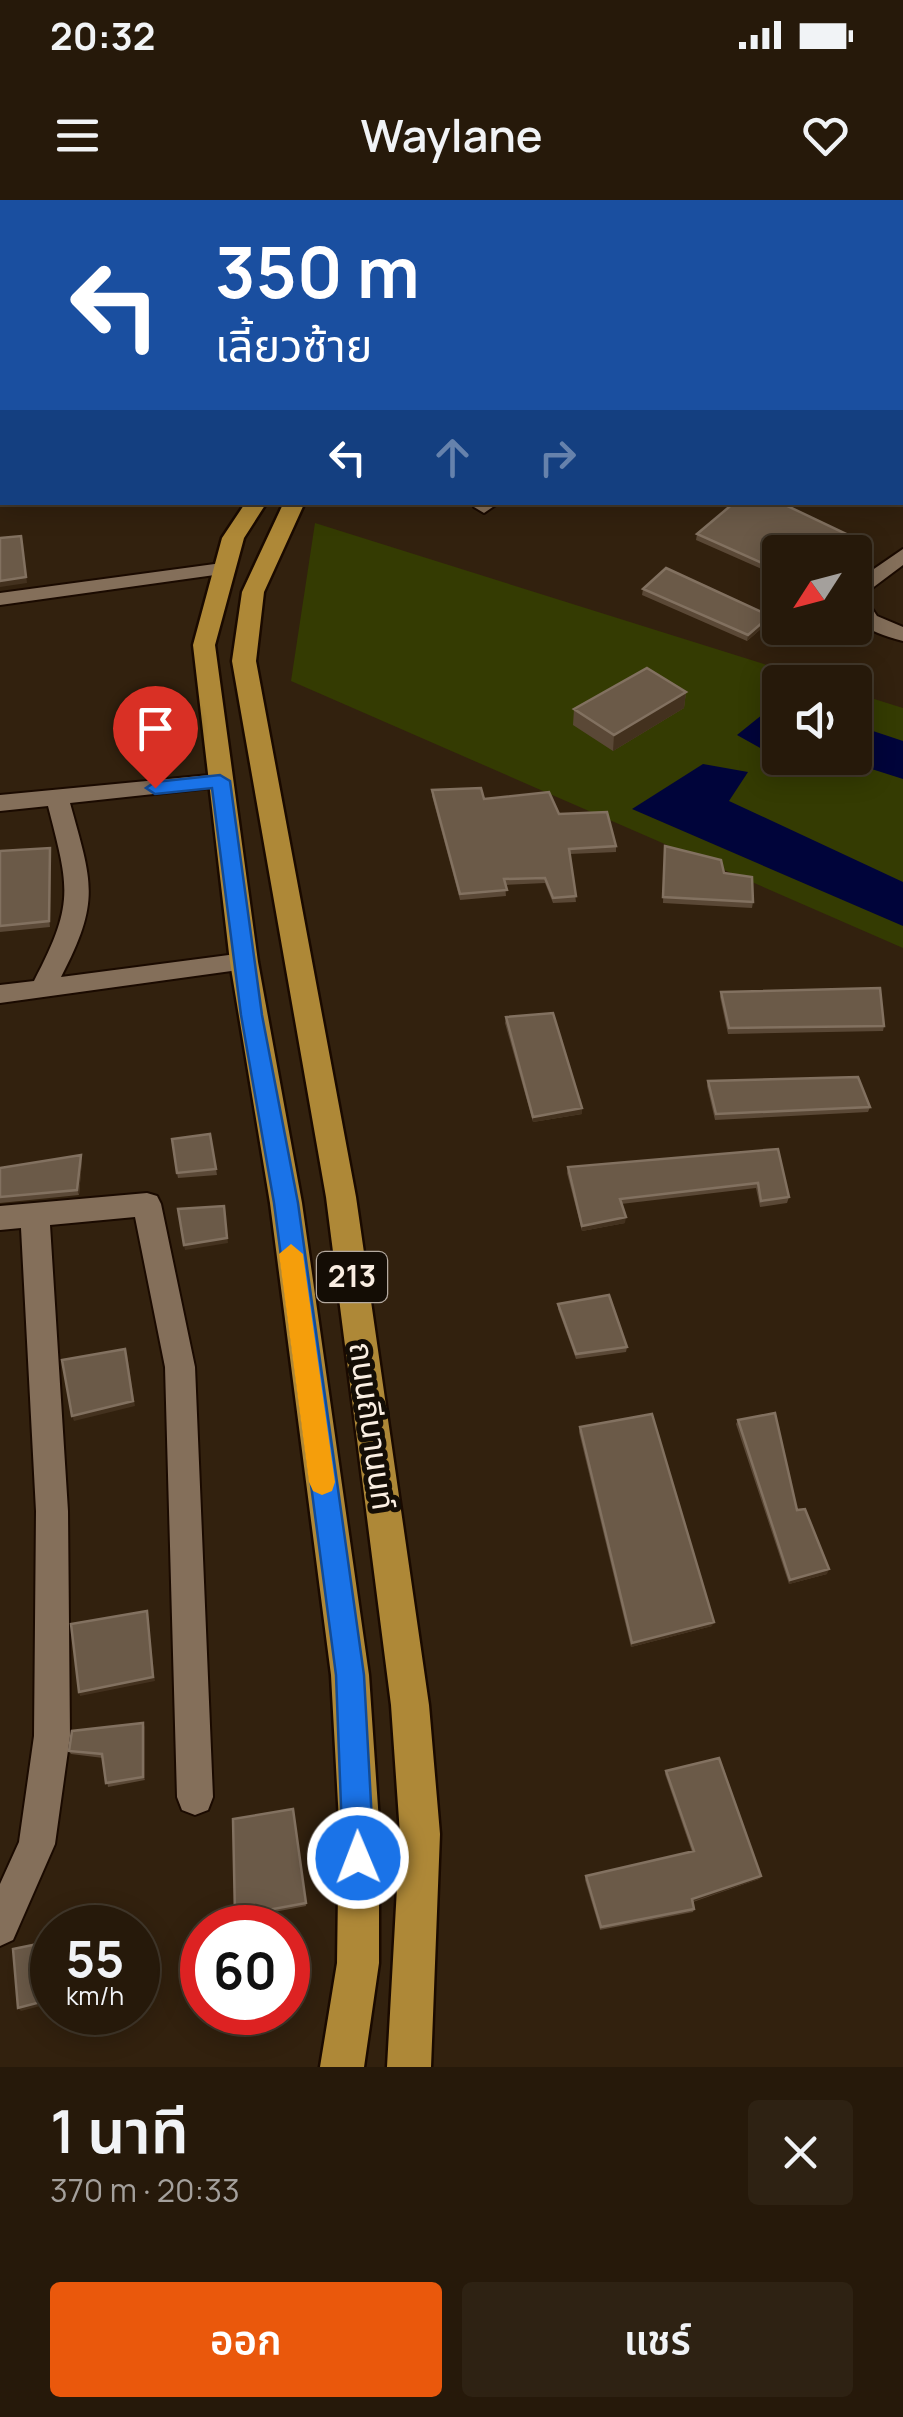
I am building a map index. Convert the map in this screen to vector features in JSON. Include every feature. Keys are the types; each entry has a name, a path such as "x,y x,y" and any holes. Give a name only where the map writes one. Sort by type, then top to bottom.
{"main road":[{"name":"ถนนถีนานนท์","path":"256,505 233,538 204,645 244,962 286,1203 351,1694 359,1822 358,1964 342,2067"},
{"name":"ถนนถีนานนท์","path":"294,505 253,592 244,661 341,1197 410,1706 420,1834 410,2067"},
{"path":"286,1203 341,1197"}],"street":[{"path":"872,580 903,554"},
{"path":"0,599 222,568"},
{"path":"872,621 903,635"},
{"path":"0,803 220,781"},
{"path":"42,988 69,938 80,885 57,797"},
{"path":"0,994 244,962"},
{"path":"0,1218 147,1204 180,1367 195,1796"},
{"path":"0,1927 36,1844 52,1736 52,1511 35,1215"}],"green space":[{"path":"315,523 767,665 762,665 762,775 872,775 872,698 903,708 903,948 291,681"}],"shaded area":[{"path":"762,715 762,749 737,735"},
{"path":"872,731 903,741 903,779 872,769"},
{"path":"703,764 748,772 729,801 903,882 903,926 632,809"}],"building":[{"path":"731,505 785,505 848,535 762,535 762,563 697,534"},
{"path":"21,536 26,577 0,581 0,538"},
{"path":"666,568 762,612 762,623 748,635 643,589"},
{"path":"647,668 686,692 614,735 574,709"},
{"path":"481,788 484,799 549,792 559,814 607,812 616,846 569,849 576,896 553,898 545,878 504,879 507,890 460,894 432,790"},
{"path":"665,846 721,860 724,873 752,877 753,902 663,897"},
{"path":"50,848 49,921 0,926 0,851"},
{"path":"880,988 884,1026 729,1028 721,992"},
{"path":"553,1013 582,1108 533,1117 506,1017"},
{"path":"858,1077 870,1107 716,1114 708,1081"},
{"path":"210,1134 216,1169 177,1173 172,1139"},
{"path":"778,1149 789,1197 761,1201 758,1183 620,1199 626,1217 582,1226 568,1167"},
{"path":"81,1155 77,1190 0,1197 0,1168"},
{"path":"224,1206 227,1238 184,1245 178,1209"},
{"path":"609,1295 627,1347 576,1354 558,1304"},
{"path":"125,1349 133,1401 72,1416 62,1360"},
{"path":"775,1413 797,1510 805,1509 829,1569 790,1580 738,1420"},
{"path":"652,1414 714,1622 632,1643 580,1427"},
{"path":"147,1611 153,1677 79,1692 71,1624"},
{"path":"143,1723 143,1777 106,1783 102,1754 69,1751 72,1731"},
{"path":"719,1758 761,1876 692,1899 694,1909 601,1927 586,1876 694,1851 666,1771"},
{"path":"293,1809 306,1903 235,1905 233,1819"},
{"path":"30,1946 30,2005 18,2008 13,1949"}],"slow traffic":[{"path":"291,1254 322,1482"}],"route":[{"path":"155,788 220,781 252,1015 286,1203 294,1290 350,1675 358,1858"}]}
